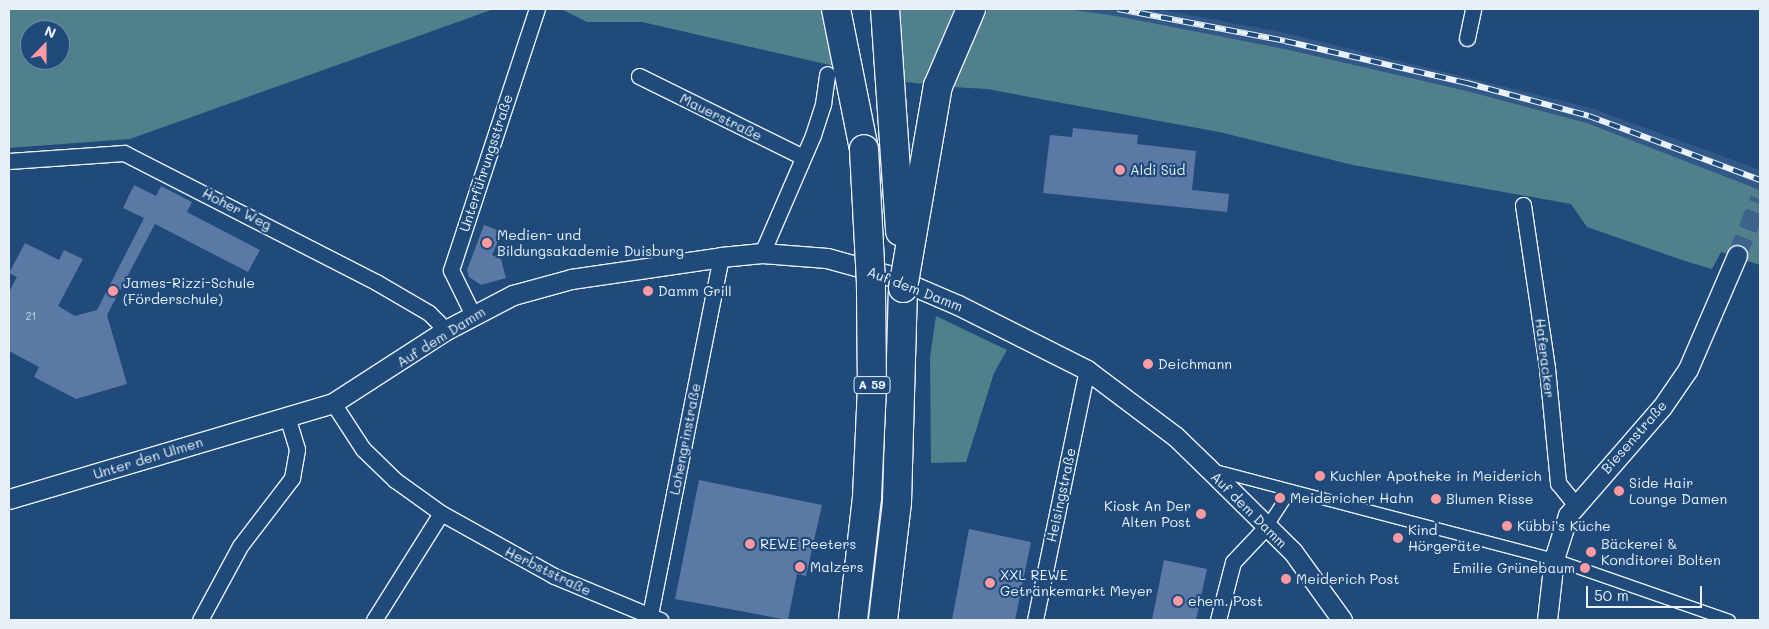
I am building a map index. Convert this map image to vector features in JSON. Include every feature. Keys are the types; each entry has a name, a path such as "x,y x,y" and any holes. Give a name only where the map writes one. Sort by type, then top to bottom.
{"highway":[{"path":"836,9 864,149"},
{"name":"A 59","path":"853,620 866,497 872,387 871,283 855,9"},
{"name":"A 59","path":"883,620 897,502 903,288 885,9"},
{"path":"903,288 938,86 971,9"}],"street":[{"name":"Unterführungsstraße","path":"473,314 451,270 537,9"},
{"path":"1467,38 1473,9"},
{"path":"762,253 803,157 823,104 827,74"},
{"name":"Mauerstraße","path":"639,76 803,157"},
{"name":"Hoher Weg","path":"9,161 124,153 376,282 429,313 446,330"},
{"name":"Haferacker","path":"1523,206 1547,368 1558,483 1575,504"},
{"name":"Auf dem Damm","path":"287,417 333,403 473,314 513,295 570,278 762,253 827,258 888,275 958,305 1087,370 1175,436 1266,526 1311,574 1342,620"},
{"name":"Biesenstraße","path":"1547,620 1554,559 1575,504 1662,407 1688,369 1737,256"},
{"name":"Lohengrinstraße","path":"653,619 721,257"},
{"name":"Heisingstraße","path":"1035,620 1087,370"},
{"name":"Herbststraße","path":"333,403 363,450 395,480 441,513 554,576 653,619"},
{"path":"200,620 240,546 292,478 297,449 287,417"},
{"name":"Unter den Ulmen","path":"9,499 287,417"},
{"path":"1207,468 1554,559 1726,620"},
{"path":"1218,620 1233,562 1266,526 1290,490"},
{"path":"374,620 441,513"}],"shaded area":[{"path":"1066,9 1158,9 1286,33 1591,108 1752,167 1760,171 1760,190 1587,123 1467,91 1285,49"}],"green space":[{"path":"9,9 494,9 130,139 9,148"},
{"path":"561,9 822,9 834,66 642,22 587,22"},
{"path":"900,9 954,9 925,84 905,82"},
{"path":"988,9 1066,9 1116,16 1285,49 1467,91 1587,123 1760,190 1760,265 1721,252 1712,269 1685,261 1587,227 1571,204 1353,165 1219,132 987,89 952,87"},
{"path":"936,316 1007,350 994,373 966,462 931,463 930,357"}],"building":[{"name":"Aldi Süd","path":"1073,128 1138,135 1137,144 1196,151 1192,190 1229,194 1227,212 1043,193 1050,135 1072,137"},
{"name":"James-Rizzi-Schule (Förderschule)","path":"134,185 156,196 161,186 192,202 187,212 260,250 248,272 155,224 107,315 127,384 76,399 34,377 39,367 9,351 9,292 17,277 9,273 25,243 59,260 64,250 83,259 58,306 75,316 97,310 144,218 123,208"},
{"name":"Medien- und Bildungsakademie Duisburg","path":"484,225 502,232 492,255 501,259 506,278 481,285 469,277 467,270"},
{"name":"REWE Peeters","path":"699,480 822,505 806,576 797,574 788,620 675,599"},
{"name":"XXL REWE Getränkemarkt Meyer","path":"969,529 1031,542 1015,620 952,620"},
{"name":"ehem. Post","path":"1164,560 1207,569 1196,620 1152,620"}],"tunnel":[{"path":"1737,255 1760,198"}],"railway":[{"path":"1118,9 1285,41 1467,83 1589,116 1760,180"}],"place":[{"name":"Aldi Süd","path":"1120,170"},
{"name":"Medien- und Bildungsakademie Duisburg","path":"487,243"},
{"name":"James-Rizzi-Schule (Förderschule)","path":"113,291"},
{"name":"Damm Grill","path":"648,291"},
{"name":"Deichmann","path":"1148,364"},
{"name":"Kuchler Apotheke in Meiderich","path":"1320,476"},
{"name":"Side Hair Lounge Damen","path":"1619,491"},
{"name":"Meidericher Hahn","path":"1280,498"},
{"name":"Blumen Risse","path":"1436,499"},
{"name":"Kiosk An Der Alten Post","path":"1201,514"},
{"name":"Kübbi's Küche","path":"1507,526"},
{"name":"Kind Hörgeräte","path":"1398,538"},
{"name":"REWE Peeters","path":"750,544"},
{"name":"Bäckerei & Konditorei Bolten","path":"1591,552"},
{"name":"Malzers","path":"800,567"},
{"name":"Emilie Grünebaum","path":"1585,568"},
{"name":"Meiderich Post","path":"1286,579"},
{"name":"XXL REWE Getränkemarkt Meyer","path":"990,583"},
{"name":"ehem. Post","path":"1178,601"}]}
